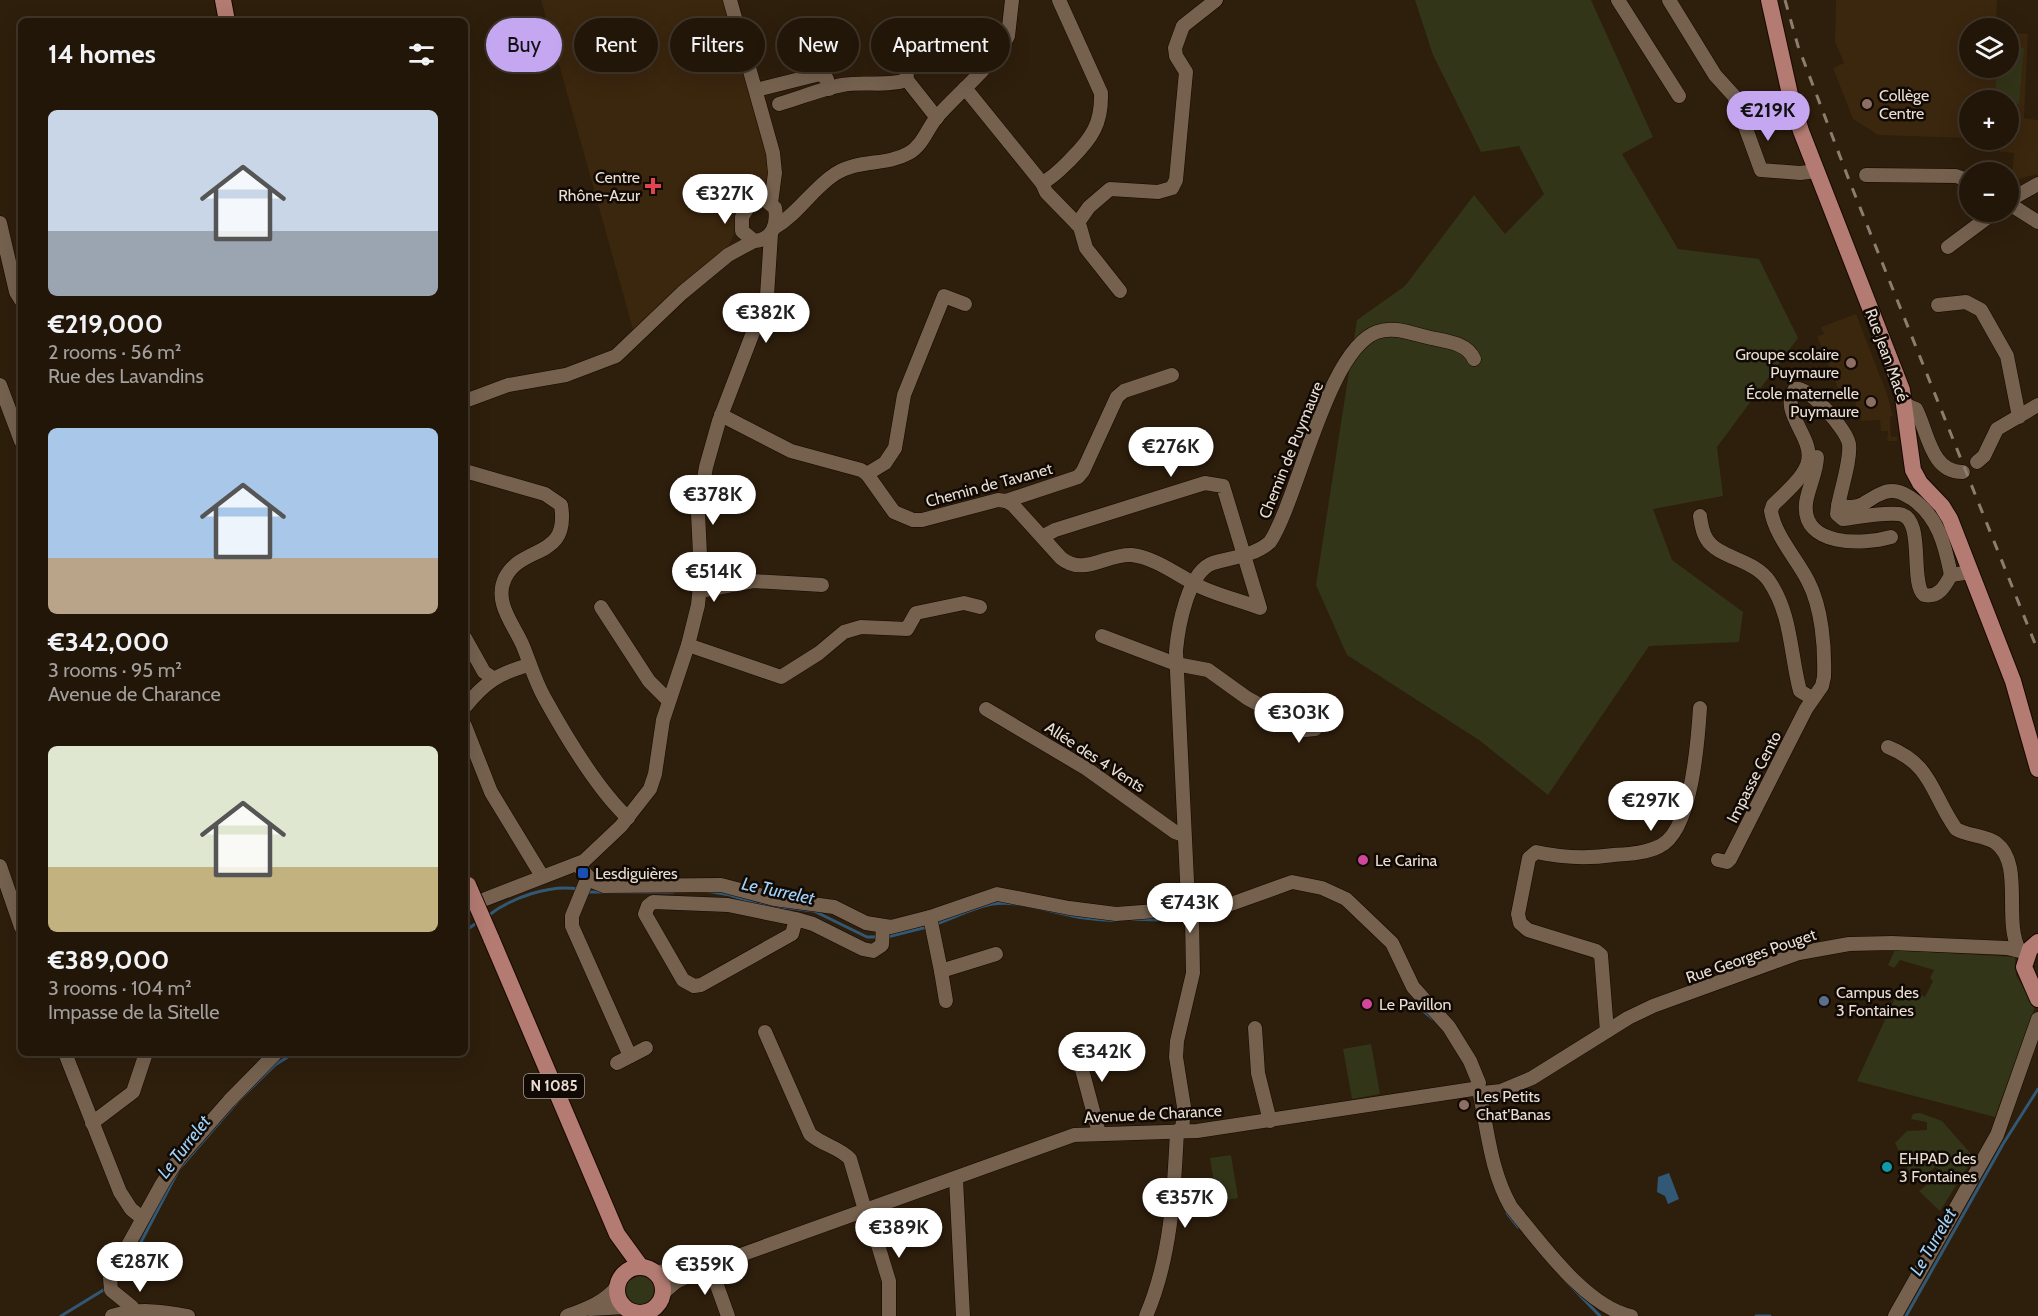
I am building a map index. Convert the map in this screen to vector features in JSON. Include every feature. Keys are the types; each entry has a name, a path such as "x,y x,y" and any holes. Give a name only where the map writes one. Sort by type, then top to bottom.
{"main road":[{"path":"223,0 226,18"},
{"name":"Rue Jean Macé","path":"1769,0 1791,99 1816,171 1892,360 1906,405 1913,470 1920,483 1942,506 1954,550 1971,572 2013,681 2038,769"},
{"name":"N 1085","path":"468,886 617,1234 648,1269"},
{"path":"2028,949 2024,967 2034,978 2038,999"},
{"name":"N 1085","path":"617,1234 620,1280"},
{"path":"648,1269 662,1282 660,1305 647,1311 634,1311 619,1297 620,1280 648,1269"}],"street":[{"path":"468,906 577,864 608,840 628,818 647,795 656,774 663,720 688,645 700,591 698,513 706,467 721,415 768,296 775,173 773,153 730,0"},
{"path":"468,400 508,385 566,375 616,356 682,292 728,255 772,231 840,171 852,165 888,160 909,153 922,141 937,118 1002,47 1008,36 1011,0"},
{"path":"1042,183 1052,178 1094,135 1101,109 1101,93 1059,0"},
{"path":"1077,224 1089,207 1110,189 1158,192 1172,188 1176,180 1186,72 1176,56 1175,48 1183,26 1216,0"},
{"path":"1618,0 1679,96"},
{"path":"1669,0 1715,75 1734,96 1761,170 1800,173 1816,171"},
{"path":"907,72 907,80 937,118"},
{"path":"756,90 820,74 826,79 829,89"},
{"path":"779,104 842,85 871,83 891,85 907,80"},
{"path":"965,88 1042,183 1046,192 1077,224 1086,248 1120,291"},
{"path":"728,255 741,228 745,211 757,200 775,173"},
{"path":"1866,175 1959,177"},
{"path":"2019,195 2038,184"},
{"path":"757,200 773,206 797,209"},
{"path":"2019,209 2038,222"},
{"path":"1948,247 1982,222"},
{"path":"0,223 18,295"},
{"path":"741,228 744,235 755,241 769,266"},
{"path":"721,415 791,451 867,474 885,463 895,448 904,395 944,296 965,304"},
{"path":"1938,305 1966,302 1981,310 2007,356 2019,417"},
{"name":"Chemin de Puymaure","path":"1194,582 1205,567 1265,547 1276,533 1330,394 1341,371 1365,340 1378,331 1393,329 1456,344 1468,350 1474,359"},
{"name":"Chemin de Tavanet","path":"867,474 894,512 913,520 922,520 998,500 1006,501 1078,477 1083,471 1117,397 1124,391 1172,375"},
{"path":"0,385 18,433"},
{"path":"1838,506 1857,508 1884,492 1893,490 1901,492 1930,514 1954,550 1951,575 1942,590 1935,595 1924,595 1918,587 1917,543 1906,517 1902,514 1842,519 1837,514 1838,506 1849,443 1843,431 1813,396 1800,388 1795,389 1789,399 1790,406 1801,429 1816,450 1817,459 1806,505 1810,524 1815,531 1831,541 1880,541 1891,537"},
{"path":"1906,405 1916,409 1939,464 1950,471 1963,472"},
{"path":"1977,462 1984,456 1997,429 2038,405"},
{"path":"1700,516 1705,536 1713,546 1754,566 1770,582 1788,626 1800,691 1812,698 1822,686 1824,677 1819,618 1809,582 1786,545 1771,511 1807,465 1809,458 1801,429"},
{"path":"468,472 545,494 561,505 562,524 554,543 514,567 506,577 502,587 508,620 523,645 529,665 544,697 605,792 628,818"},
{"path":"1006,501 1013,505 1042,537 1067,563 1085,566 1133,555 1202,587 1260,608 1223,486 1205,483 1055,530 1042,537"},
{"path":"1951,575 1971,572"},
{"path":"700,591 753,581 822,585"},
{"path":"1146,1316 1156,1292 1173,1213 1184,1107 1176,1057 1177,1041 1193,973 1176,664 1178,636 1194,582"},
{"path":"688,645 781,677 819,653 844,632 861,627 907,628 916,613 964,603 980,607"},
{"path":"601,607 649,681 668,700"},
{"path":"1102,636 1176,664 1208,670 1270,711"},
{"path":"468,643 484,672 493,678"},
{"path":"468,704 493,678 506,671 529,665"},
{"name":"Impasse Cento","path":"1718,860 1727,862 1730,859 1812,698"},
{"path":"1607,1031 1601,955 1596,951 1528,930 1520,923 1518,914 1529,858 1536,852 1561,858 1629,854 1660,846 1672,836 1681,816 1696,764 1700,708"},
{"name":"Allée des 4 Vents","path":"986,709 1086,769 1175,832 1184,835"},
{"path":"468,734 491,792 542,876"},
{"path":"1888,747 1904,753 1921,766 1956,829 1988,839 2004,851 2009,862 2011,932 2028,949"},
{"path":"577,864 584,887 572,916 572,926 630,1056"},
{"path":"0,866 18,918"},
{"path":"796,920 792,934 701,985 693,986 683,980 645,914 648,906 653,902 728,904 796,920 813,924 863,949 873,951 882,934 900,925 931,923 997,894 1095,912 1212,907 1231,904 1292,882 1316,886 1346,899 1392,943 1413,987 1449,1027 1470,1061 1480,1089 1492,1159 1503,1193 1511,1207 1586,1292 1606,1307 1632,1316"},
{"path":"584,887 721,885 774,899 834,907 882,934"},
{"path":"931,923 946,1001"},
{"name":"Rue Georges Pouget","path":"1480,1089 1508,1089 1532,1078 1607,1031 1653,1006 1783,959 1829,947 1892,943 2028,949"},
{"path":"941,971 996,954"},
{"path":"1895,1316 1997,1135 2038,1019"},
{"path":"1255,1028 1258,1073 1270,1121"},
{"path":"765,1032 810,1134 820,1143 845,1153 850,1159 889,1281 890,1316"},
{"path":"1074,1040 1099,1133"},
{"path":"617,1063 646,1048"},
{"path":"65,1056 120,1192 131,1209 142,1218"},
{"path":"92,1123 133,1092 145,1056"},
{"path":"132,1311 132,1307 110,1286 142,1218 179,1158 229,1101 273,1056"},
{"name":"Avenue de Charance","path":"660,1305 676,1282 710,1266 956,1179 1040,1145 1074,1135 1180,1131 1270,1121 1480,1089"},
{"path":"956,1179 963,1316"},
{"path":"710,1266 728,1316"},
{"name":"Avenue de Charance","path":"648,1269 673,1273 710,1266"},
{"path":"567,1316 588,1309 613,1292 620,1280"},
{"path":"588,1309 634,1311"},
{"path":"112,1316 132,1311 188,1316"}],"shaded area":[{"path":"541,0 726,0 731,18 670,18 670,72 746,72 770,155 770,176 760,191 745,203 730,244 634,333 561,72 562,18 546,18"},
{"path":"1836,0 1997,0 1996,18 1959,18 1959,78 2019,78 2019,34 2028,34 2024,118 2038,120 2038,174 2019,179 2019,162 2013,162 2014,153 2000,152 2000,150 2019,150 2019,90 1959,90 1959,138 1878,135 1853,119 1833,68 1844,63 1835,42"},
{"name":"Groupe scolaire Puymaure","path":"1856,314 1887,394 1893,416 1890,417 1891,437 1897,437 1897,441 1887,441 1888,431 1881,431 1880,420 1861,421 1854,399 1844,403 1817,336 1824,334 1821,327"}],"green space":[{"path":"1415,0 1591,0 1653,137 1622,154 1678,249 1759,259 1798,338 1717,447 1723,496 1653,509 1672,560 1743,612 1739,642 1649,646 1548,795 1479,740 1347,655 1316,585 1357,320 1405,286 1474,195 1505,234 1544,194 1519,146 1481,152 1433,55"},
{"path":"2019,48 2024,48 2019,104 2019,90 1996,90 1996,78 2019,78"},
{"path":"1895,950 2015,957 2016,975 2035,1007 1995,1117 1857,1081 1901,985 1925,997 1933,981 1930,978 1934,970 1900,960 1894,968 1888,965"},
{"path":"1371,1044 1380,1094 1352,1099 1343,1049"},
{"path":"1920,1113 1942,1121 1971,1154 1971,1162 1940,1211 1919,1191 1941,1174 1936,1167 1914,1182 1895,1143 1907,1131 1927,1130 1927,1122 1911,1119 1913,1114"},
{"path":"1231,1155 1238,1198 1217,1202 1210,1158"},
{"path":"641,1273 652,1277 658,1289 653,1302 640,1307 628,1301 624,1288 628,1278 631,1280"}],"water":[{"path":"1669,1173 1679,1199 1668,1204 1665,1196 1657,1192 1658,1177"}],"waterway":[{"name":"Le Turrelet","path":"489,915 508,903 531,894 555,889 578,889"},
{"name":"Le Turrelet","path":"707,891 730,895 757,904 814,911 867,937 877,937"},
{"name":"Le Turrelet","path":"587,892 673,892"},
{"name":"Le Turrelet","path":"936,924 979,908 1007,903 1084,918 1116,920"},
{"name":"Le Turrelet","path":"1132,919 1157,920"},
{"name":"Le Turrelet","path":"468,929 478,922"},
{"name":"Le Turrelet","path":"887,937 927,927"},
{"name":"Le Turrelet","path":"1421,1009 1433,1019"},
{"name":"Le Turrelet","path":"115,1281 129,1265 179,1169 238,1101 275,1065 289,1056"},
{"name":"Le Turrelet","path":"1906,1316 2003,1144 2038,1089"},
{"name":"Le Turrelet","path":"1507,1213 1518,1227"},
{"name":"Le Turrelet","path":"1566,1281 1600,1316"},
{"name":"Le Turrelet","path":"61,1316 105,1289"},
{"name":"Le Turrelet","path":"1756,1316 1770,1316"}],"railway":[{"path":"1785,0 1798,46 1849,180 2038,651"}],"place":[{"name":"Collège Centre","path":"1867,104"},
{"name":"Centre Rhône-Azur","path":"653,186"},
{"name":"Groupe scolaire Puymaure","path":"1851,363"},
{"name":"École maternelle Puymaure","path":"1871,402"},
{"name":"Le Carina","path":"1363,860"},
{"name":"Lesdiguières","path":"583,873"},
{"name":"Campus des 3 Fontaines","path":"1824,1001"},
{"name":"Le Pavillon","path":"1367,1004"},
{"name":"Les Petits Chat'Banas","path":"1464,1105"},
{"name":"EHPAD des 3 Fontaines","path":"1887,1167"}]}
